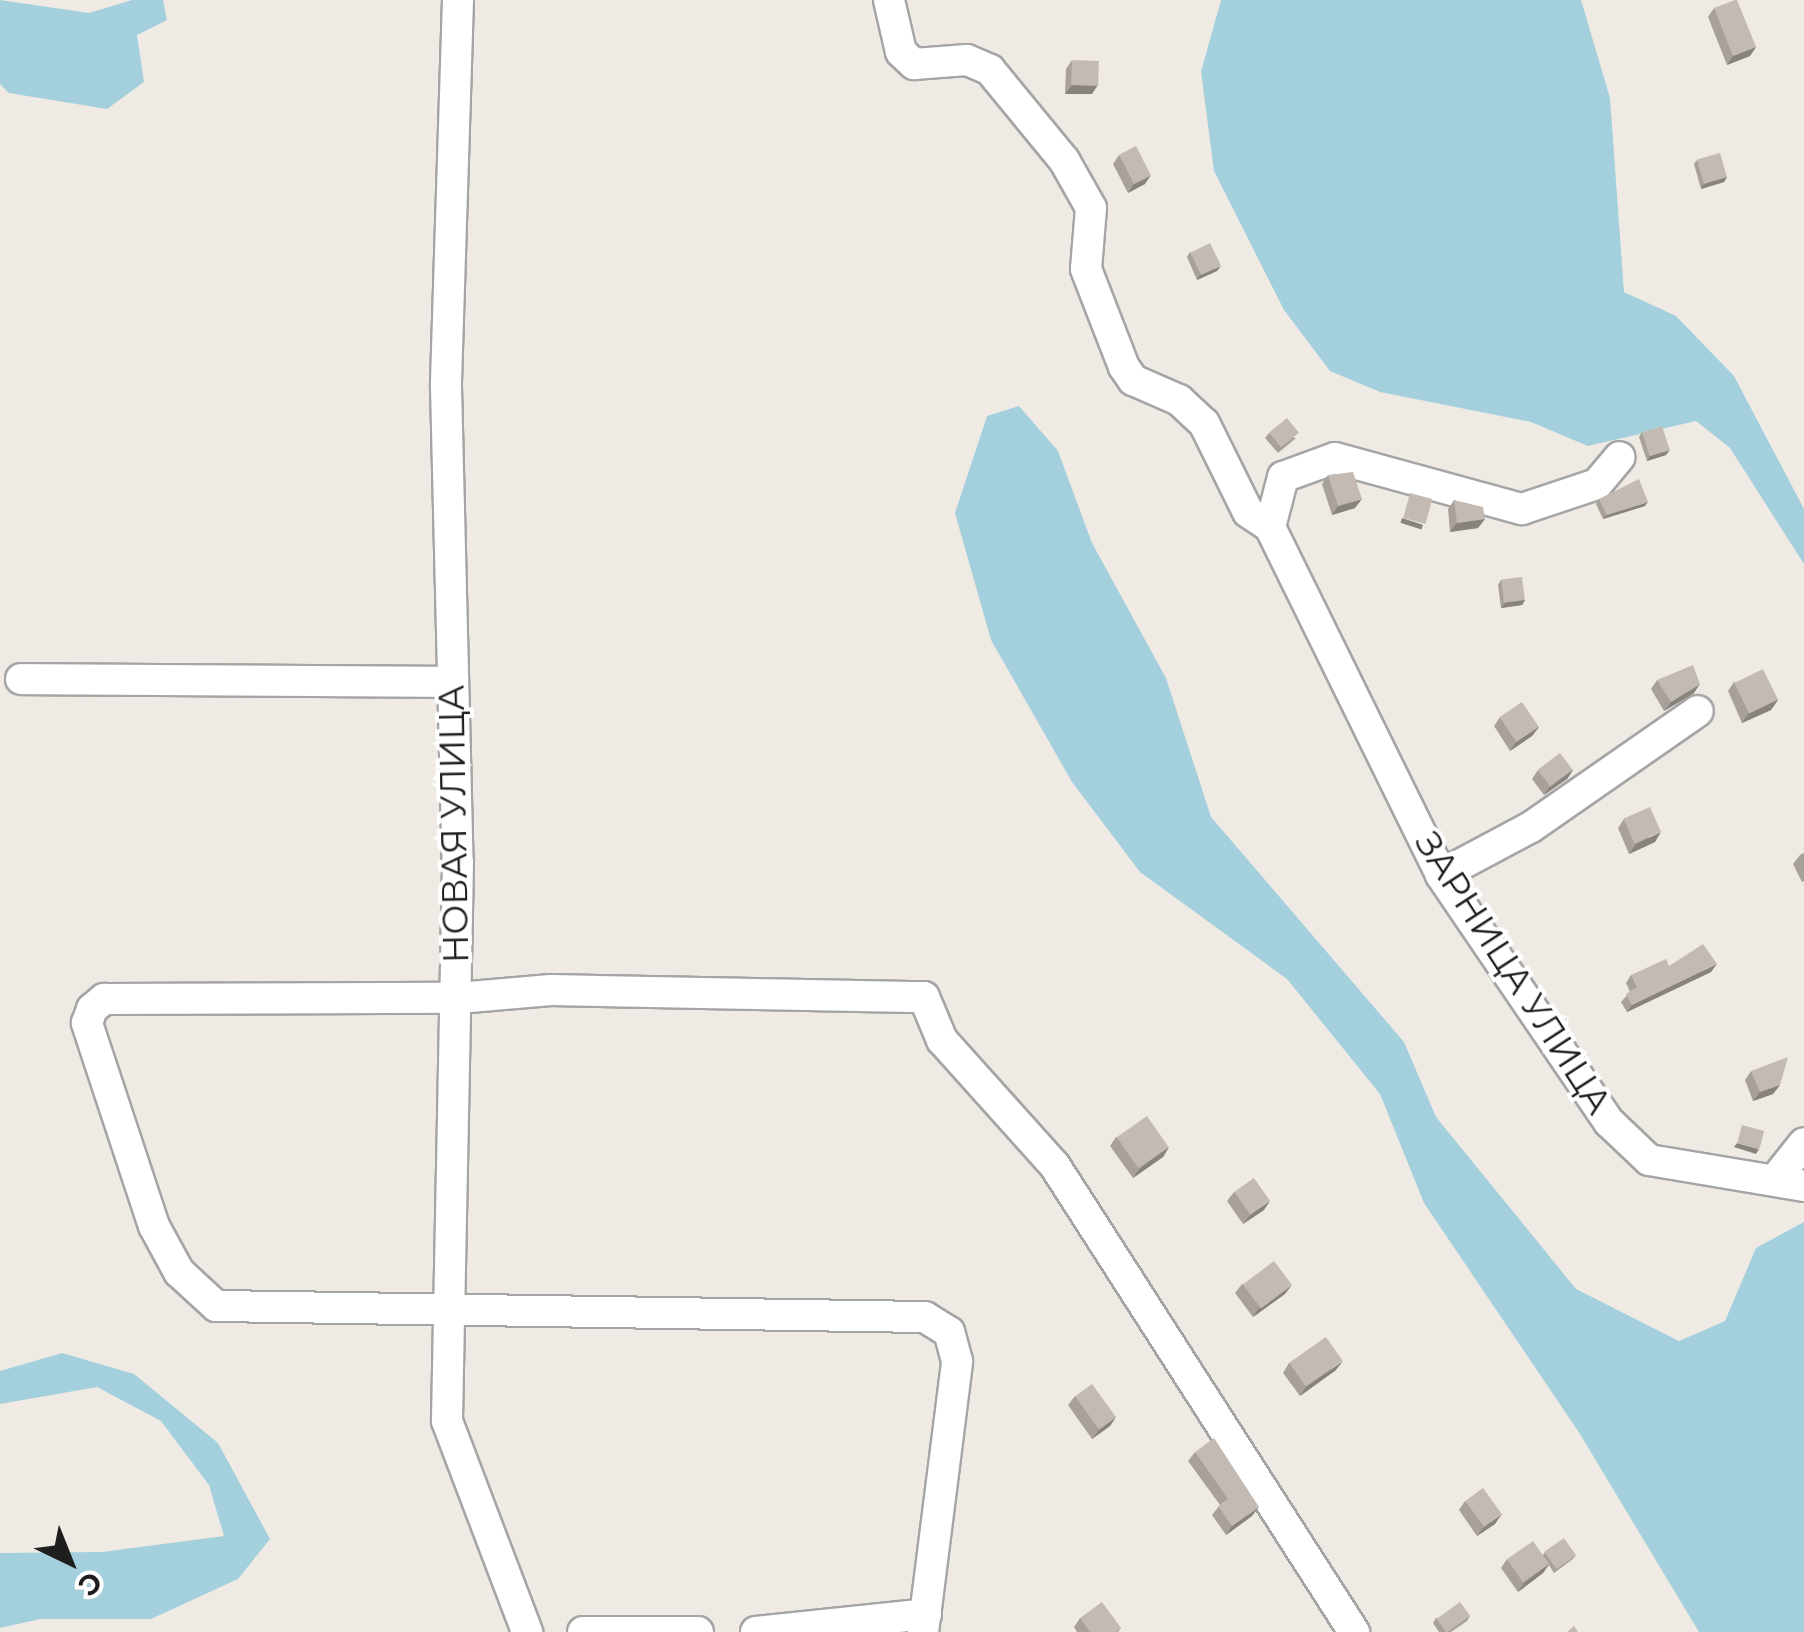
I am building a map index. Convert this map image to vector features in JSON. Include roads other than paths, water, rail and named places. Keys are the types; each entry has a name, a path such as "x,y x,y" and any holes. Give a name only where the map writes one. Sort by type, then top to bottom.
{"street":[{"name":"НОВАЯ УЛИЦА","path":"458,0 446,387 458,998 447,1421 528,1632"},
{"name":"ЗАРНИЦА УЛИЦА","path":"889,0 901,52 914,64 966,60 990,70 1064,160 1091,208 1086,269 1124,367 1133,380 1179,400 1204,423 1248,512 1270,528 1440,876 1609,1122 1650,1160 1790,1182"},
{"path":"1270,528 1283,477 1335,458 1522,509 1597,484 1620,457"},
{"path":"21,679 450,682"},
{"path":"1440,876 1531,827 1698,712"},
{"path":"756,1632 925,1623 957,1361 949,1332 925,1318 216,1306 179,1272 154,1226 87,1023 104,999 458,998 550,990 924,998 942,1040 1055,1166 1354,1632"},
{"path":"1790,1182 1804,1143"},
{"path":"582,1632 698,1632"}],"water":[{"path":"0,0 89,13 132,0 163,0 167,20 137,35 144,82 107,109 9,93 0,84"},
{"path":"1221,0 1581,0 1610,98 1624,292 1676,316 1734,376 1804,509 1804,564 1730,448 1696,421 1588,446 1531,422 1380,392 1330,371 1284,310 1214,171 1201,72"},
{"path":"1019,406 1058,451 1092,543 1166,678 1211,817 1404,1042 1436,1117 1576,1289 1679,1341 1725,1321 1756,1248 1804,1222 1804,1632 1699,1632 1580,1434 1424,1203 1380,1094 1287,979 1140,872 1072,782 991,640 955,513 987,416"},
{"path":"62,1353 134,1374 218,1443 270,1539 238,1579 151,1619 40,1619 0,1628 0,1553 102,1552 224,1536 209,1485 161,1421 97,1387 0,1404 0,1371"}]}
